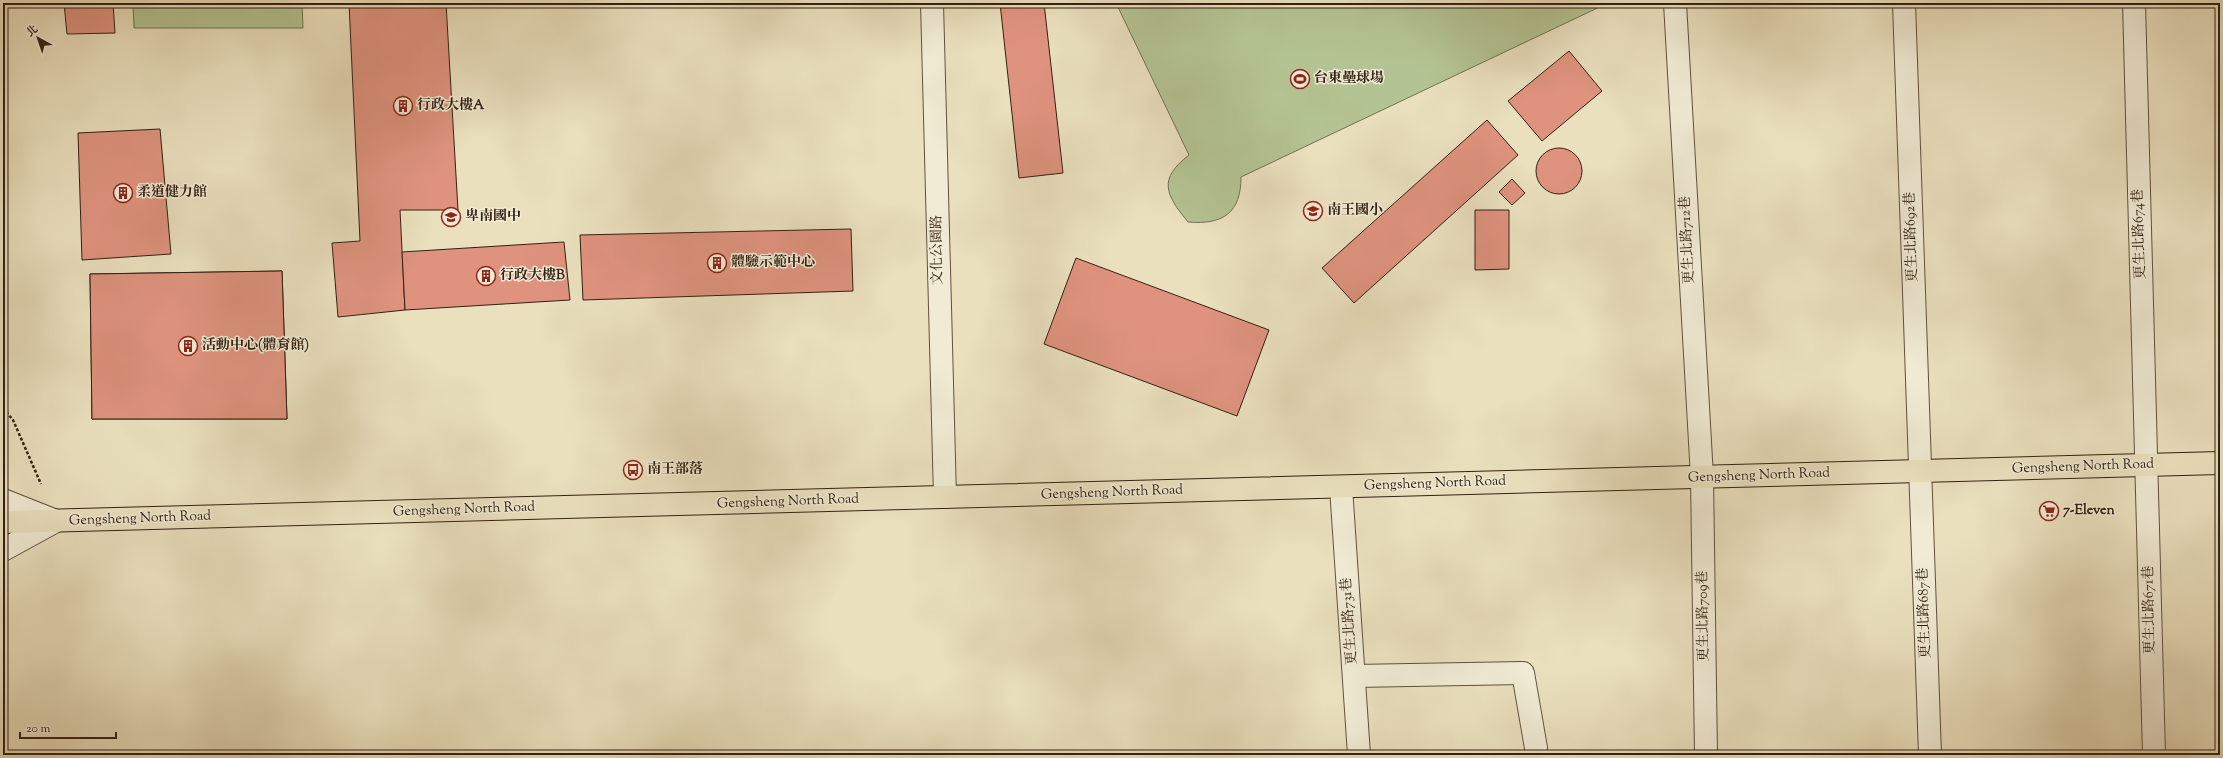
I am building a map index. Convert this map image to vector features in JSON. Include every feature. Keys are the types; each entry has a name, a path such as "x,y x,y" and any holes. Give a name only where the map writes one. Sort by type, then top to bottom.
{"main road":[{"name":"Gengsheng North Road","path":"3,522 2220,463"}],"street":[{"name":"文化公園路","path":"932,3 945,497"},
{"name":"更生北路712巷","path":"1675,3 1702,477"},
{"name":"更生北路692巷","path":"1904,3 1920,471"},
{"name":"更生北路674巷","path":"2134,3 2147,465"},
{"name":"更生北路671巷","path":"2147,465 2154,755"},
{"name":"更生北路687巷","path":"1920,471 1930,755"},
{"name":"更生北路709巷","path":"1702,477 1706,755"},
{"name":"更生北路731巷","path":"1341,487 1359,755"},
{"path":"3,500 56,521"},
{"path":"3,550 56,521"},
{"path":"1354,676 1523,673 1536,748"}],"path":[{"path":"3,408 13,420 56,521"}],"green space":[{"path":"133,3 302,3 303,28 134,28"},
{"name":"台東壘球場","path":"1116,3 1608,3 1241,177 1238,200 1228,214 1220,219 1211,221 1188,222 1174,203 1168,187 1169,179 1173,172 1189,155"}],"building":[{"path":"64,3 113,3 115,33 67,34"},
{"name":"行政大樓A","path":"349,3 446,3 458,210 400,210 405,310 338,317 332,243 360,241"},
{"path":"1000,3 1044,3 1063,173 1019,178"},
{"path":"1569,51 1602,91 1542,141 1508,101"},
{"path":"1487,120 1518,155 1354,303 1322,268"},
{"name":"柔道健力館","path":"160,129 171,254 82,260 78,133"},
{"path":"1564,148 1568,149 1578,158 1581,162 1581,180 1572,190 1564,194 1554,194 1546,190 1537,180 1536,166 1540,158 1550,149"},
{"path":"1512,179 1525,193 1512,205 1499,192"},
{"path":"1475,210 1509,210 1509,269 1475,270"},
{"name":"體驗示範中心","path":"851,229 853,291 583,300 580,235"},
{"name":"行政大樓B","path":"564,242 570,300 405,310 402,252"},
{"path":"1076,258 1269,330 1237,416 1044,344"},
{"name":"活動中心(體育館)","path":"282,271 287,419 92,419 90,274"},
{"name":"活動中心(體育館)","path":"282,271 287,419 92,419 90,274"}],"place":[{"name":"台東壘球場","path":"1300,79"},
{"name":"行政大樓A","path":"403,106"},
{"name":"柔道健力館","path":"123,193"},
{"name":"南王國小","path":"1313,211"},
{"name":"卑南國中","path":"451,217"},
{"name":"體驗示範中心","path":"717,263"},
{"name":"行政大樓B","path":"486,276"},
{"name":"活動中心(體育館)","path":"188,346"},
{"name":"南王部落","path":"633,470"},
{"name":"7-Eleven","path":"2049,511"}]}
